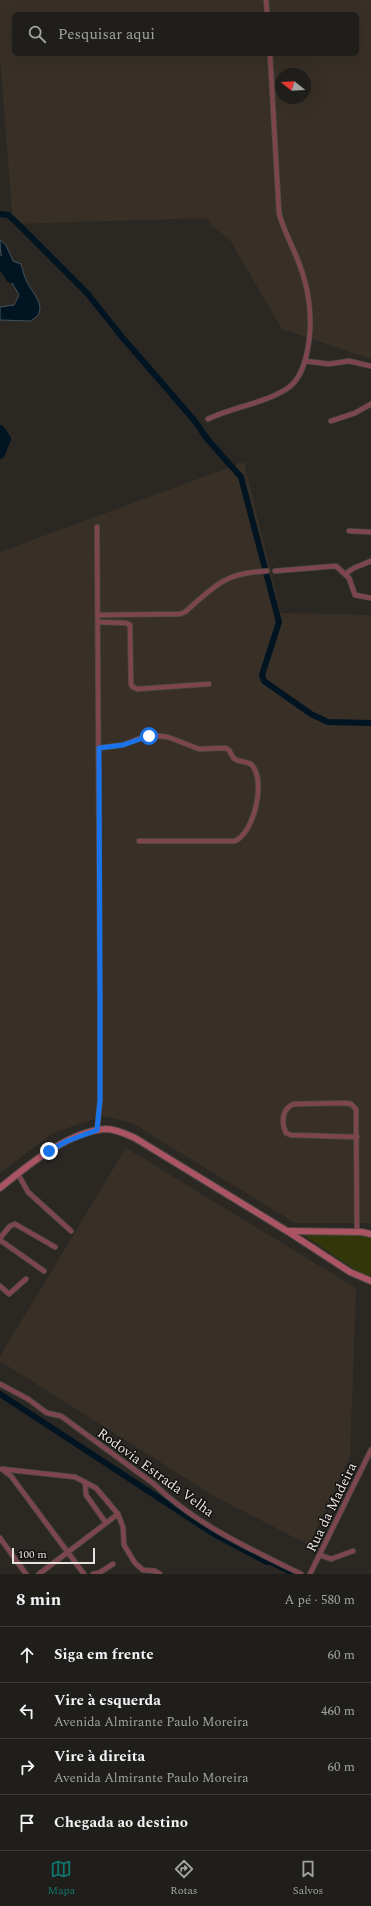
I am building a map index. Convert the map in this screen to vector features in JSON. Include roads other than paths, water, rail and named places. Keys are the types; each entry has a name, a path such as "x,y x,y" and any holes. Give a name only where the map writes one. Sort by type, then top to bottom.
{"main road":[{"path":"0,1188 67,1141 97,1130 116,1130 135,1138 287,1231 350,1272 371,1281"},
{"path":"287,1231 357,1232 371,1234"}],"street":[{"path":"266,0 268,12"},
{"path":"208,419 226,411 266,398 289,387 297,379 305,361 310,336 310,317 303,273 284,230 279,212 270,56"},
{"path":"305,361 329,364 348,361 371,366"},
{"path":"331,421 355,413 371,404"},
{"path":"97,527 100,1003 100,1100 97,1130"},
{"path":"349,531 371,532"},
{"path":"345,574 354,568 371,561"},
{"path":"275,572 333,565 338,567 351,582 355,595 371,598"},
{"path":"98,615 180,614 185,612 227,578 252,572 267,571"},
{"path":"98,622 126,623 130,625 131,684 133,687 137,689 209,684"},
{"path":"99,748 123,745 149,736 168,737 200,749 225,748 229,750 231,758 251,764 258,774 259,793 249,823 242,838 235,842 139,841"},
{"path":"357,1137 291,1135 286,1133 284,1129 284,1111 286,1108 294,1104 351,1104 356,1109 357,1137 357,1232"},
{"path":"18,1174 28,1192 70,1231"},
{"path":"44,1271 0,1239 12,1224 15,1224 55,1247"},
{"path":"0,1287 9,1294 26,1279"},
{"name":"Rodovia Estrada Velha","path":"0,1384 28,1399 47,1413 61,1416 154,1484 165,1495 194,1516 249,1548 301,1574"},
{"name":"Rua da Madeira","path":"310,1574 371,1450"},
{"path":"1,1469 75,1477 85,1482 101,1493 118,1514 123,1526 124,1545 135,1563 143,1570 155,1571 160,1574"},
{"path":"1,1469 11,1476 84,1574"},
{"path":"85,1482 86,1495 106,1523"},
{"path":"39,1574 118,1514"},
{"path":"0,1538 26,1574"},
{"path":"320,1555 331,1559 353,1551"},
{"path":"93,1574 99,1574 113,1564"}],"water":[{"path":"0,240 6,245 13,261 21,264 26,280 39,302 39,312 36,317 30,321 0,320 0,307 14,305 19,295 3,263"}],"waterway":[{"path":"0,214 8,215 15,221 87,293 122,337 194,420 208,440 241,477 279,622 262,675 264,681 311,714 328,722 371,723"},
{"path":"0,261 11,278"},
{"path":"0,430 6,439 0,454"},
{"path":"0,1394 214,1534 267,1562 271,1562 295,1574"}]}
